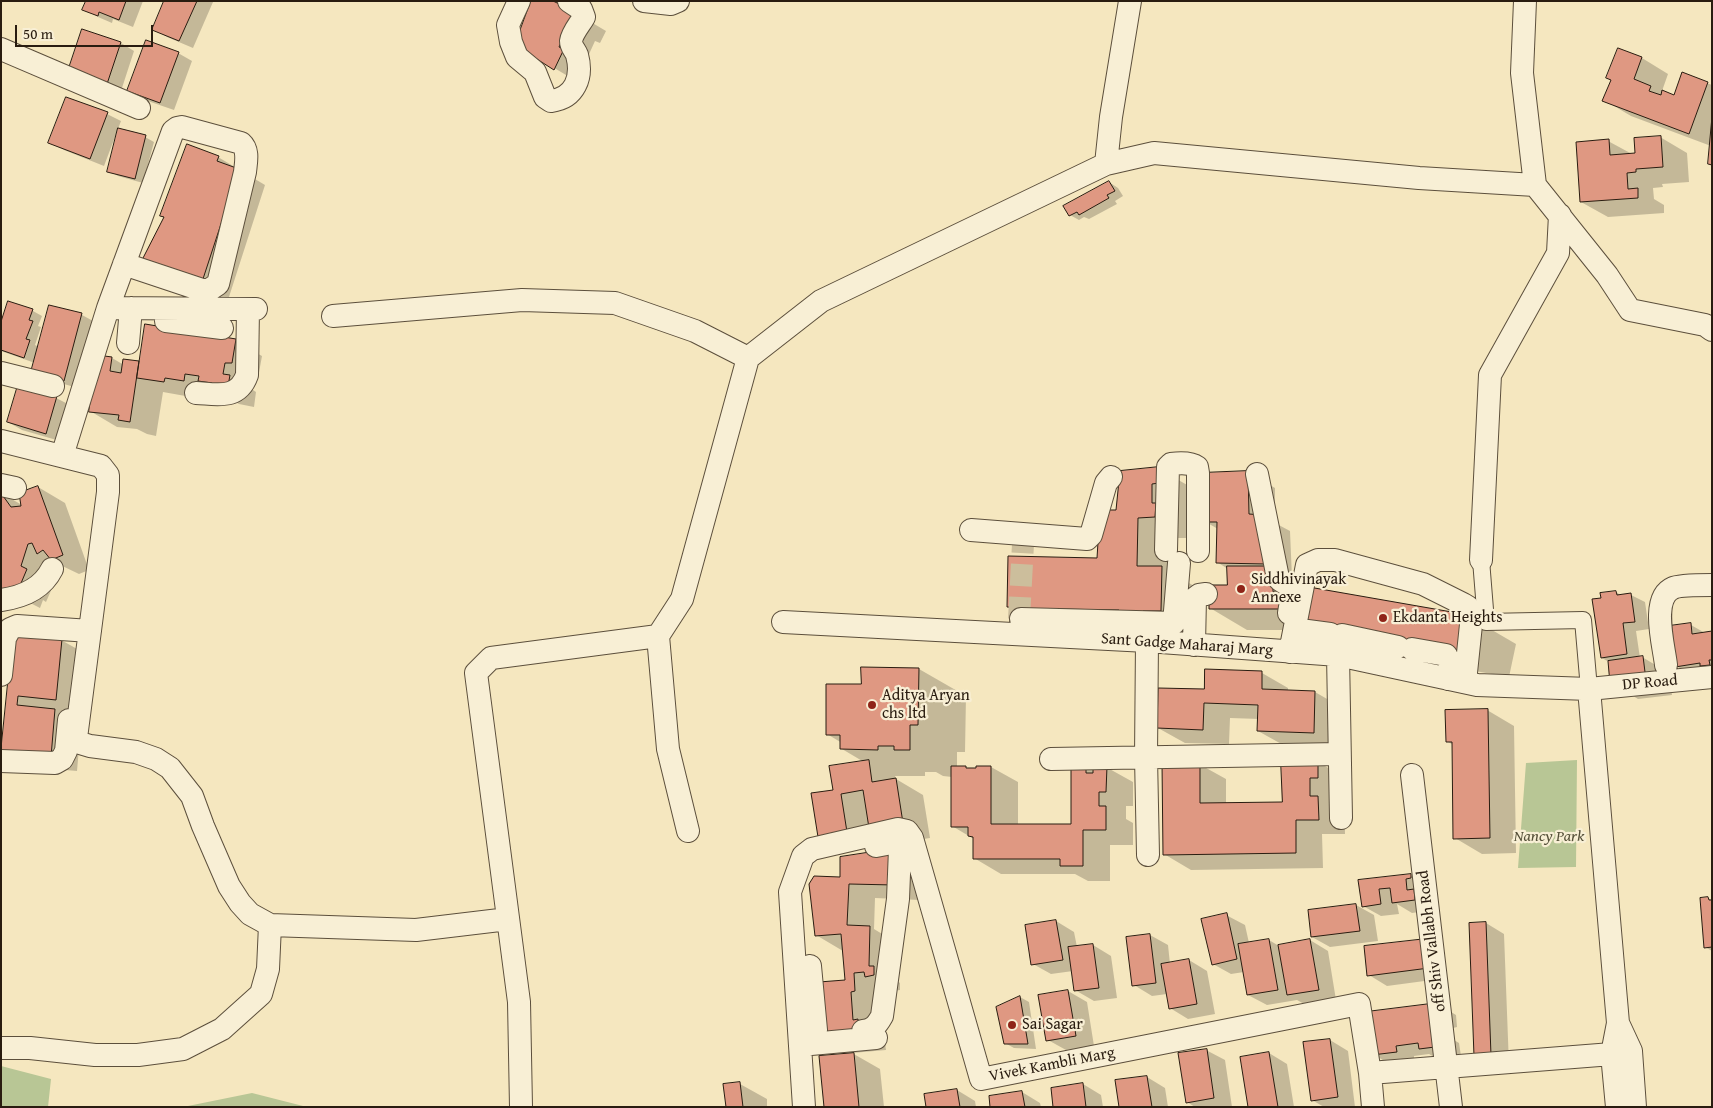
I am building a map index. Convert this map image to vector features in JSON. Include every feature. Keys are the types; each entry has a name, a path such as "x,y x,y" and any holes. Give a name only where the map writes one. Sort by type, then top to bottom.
{"street":[{"path":"519,1 508,25 511,42 517,57 535,72 545,97 550,101 558,100 565,96 577,84 579,71 577,53 572,46 571,39 584,17 581,9 569,1"},
{"path":"644,1 671,4 678,1"},
{"path":"1106,164 1111,117 1130,1"},
{"path":"1525,1 1522,73 1535,185 1607,275 1630,310 1705,325 1712,330"},
{"path":"1,48 139,108"},
{"path":"62,456 108,308 124,264 173,131 182,127 241,143 244,146 246,158 245,172 218,284 209,290 202,290 124,264"},
{"path":"688,831 668,749 658,636 682,599 748,358 821,301 1106,164 1154,153 1419,178 1535,185"},
{"path":"1560,214 1558,253 1490,374 1481,560 1486,622 1583,620 1618,1023 1612,1054 1617,1107"},
{"path":"333,316 522,300 614,303 695,331 748,358"},
{"path":"108,308 131,308 180,317 222,328"},
{"path":"128,343 131,308"},
{"path":"180,317 252,309 246,375 243,384 236,391 226,394 196,392"},
{"path":"1,372 53,386"},
{"path":"1,441 102,466 108,475 108,492 83,630 66,751 62,759 55,763 1,761"},
{"path":"1257,474 1278,578 1281,582 1288,585 1291,590 1286,645"},
{"path":"971,530 1024,539 1089,538 1106,483 1112,477"},
{"path":"1183,551 1183,637"},
{"path":"1286,645 1307,564 1325,559 1335,560 1423,584 1468,607 1472,615 1456,681"},
{"path":"1,600 8,599 41,585 52,569"},
{"path":"1712,585 1673,588 1665,594 1661,602 1659,615 1672,671 1712,672"},
{"path":"1183,637 1195,598 1206,594"},
{"path":"1019,634 1019,619 1183,637"},
{"name":"Sant Gadge Maharaj Marg","path":"783,622 1147,641 1183,637 1286,645 1337,642 1370,651 1456,681 1478,685 1588,689"},
{"path":"1,675 5,638 10,629 17,626 83,630"},
{"path":"83,630 76,738 80,743 90,746 136,752 156,759 170,768 192,796 229,886 250,914 270,924 416,930 508,919"},
{"path":"521,1107 519,1002 476,673 491,658 658,636"},
{"path":"1147,641 1146,757 1148,855"},
{"path":"1337,642 1341,818"},
{"path":"1370,651 1405,648 1446,655 1456,681"},
{"name":"DP Road","path":"1588,689 1712,676"},
{"path":"1052,759 1339,754"},
{"name":"off Shiv Vallabh Road","path":"1412,775 1451,1107"},
{"name":"Vivek Kambli Marg","path":"800,935 790,892 803,856 812,849 898,829 907,831 912,838 982,1079 1359,1004 1370,1072 1373,1107"},
{"path":"800,1045 870,1034 882,1016 898,899 900,849 897,844 892,843 826,855 806,881 800,935 804,987 800,1045 804,1107"},
{"path":"1,1048 30,1048 95,1055 138,1055 183,1049 222,1029 261,994 268,970 270,924"},
{"path":"804,987 816,1030"},
{"path":"1618,1023 1631,1051 1635,1107"},
{"path":"1370,1072 1612,1054"}],"green space":[{"name":"Nancy Park","path":"1577,760 1576,867 1518,868 1526,763"},
{"path":"1,1066 51,1079 48,1107 1,1107"},
{"path":"252,1093 307,1107 183,1107"}],"building":[{"path":"86,1 126,1 119,20 99,12 98,16 82,10"},
{"path":"164,1 197,1 179,41 152,30"},
{"path":"531,1 553,1 580,14 568,27 559,47 564,49 554,70 515,45"},
{"path":"82,29 121,42 107,84 68,71"},
{"path":"146,40 179,52 160,103 127,91"},
{"path":"1618,48 1642,57 1634,79 1651,86 1649,91 1661,95 1662,90 1674,95 1682,72 1708,82 1689,134 1602,101 1611,80 1606,78"},
{"path":"66,97 108,112 90,159 48,143"},
{"path":"1712,117 1712,165 1708,164"},
{"path":"118,128 146,135 135,179 107,172"},
{"path":"1661,136 1663,167 1636,169 1636,172 1627,173 1628,189 1638,188 1638,198 1580,202 1576,142 1609,139 1610,155 1635,153 1634,138"},
{"path":"187,144 219,156 217,161 239,169 201,285 142,260 164,217 160,216"},
{"path":"1109,181 1115,191 1107,195 1109,198 1079,215 1077,212 1069,216 1063,206"},
{"path":"8,301 33,309 29,320 33,321 26,339 30,340 24,358 1,350 1,322"},
{"path":"49,305 82,313 64,381 31,372"},
{"path":"145,324 236,339 232,363 225,363 223,374 230,375 227,392 211,389 212,383 198,381 199,376 185,374 184,381 165,378 164,382 137,378"},
{"path":"97,355 112,357 110,371 121,373 123,359 139,361 130,422 118,420 119,415 89,412"},
{"path":"18,385 57,396 46,434 7,422"},
{"path":"1159,467 1159,483 1152,484 1152,503 1156,503 1155,517 1138,518 1137,566 1162,566 1161,611 1143,611 1143,615 1119,615 1119,610 1051,609 1026,613 1026,608 1007,607 1008,556 1097,558 1100,510 1116,510 1120,471"},
{"path":"1248,471 1249,514 1263,515 1266,564 1216,563 1217,522 1203,522 1201,473"},
{"path":"38,486 63,555 51,560 43,550 37,554 32,543 28,544 21,566 27,569 19,588 12,594 1,588 1,493 11,507 21,506 19,493"},
{"name":"Siddhivinayak Annexe","path":"1227,566 1273,566 1273,592 1285,592 1285,609 1209,609 1209,585 1227,585"},
{"name":"Ekdanta Heights","path":"1303,586 1469,615 1462,651 1297,621"},
{"path":"1616,591 1617,595 1631,593 1635,622 1623,623 1627,654 1601,658 1592,599 1601,598 1600,593"},
{"path":"1691,623 1692,634 1712,631 1712,660 1709,660 1710,665 1700,666 1700,663 1675,667 1669,626"},
{"path":"13,634 62,639 56,700 18,696 17,705 55,709 51,757 1,752"},
{"path":"1643,656 1646,680 1610,684 1608,661"},
{"name":"Aditya Aryan chs ltd","path":"861,667 919,668 918,725 910,725 910,750 894,750 894,746 878,746 878,750 840,749 840,735 826,735 826,684 861,684"},
{"path":"1205,669 1262,671 1262,689 1315,691 1314,733 1257,731 1258,705 1204,703 1203,730 1157,728 1158,688 1204,689"},
{"path":"1488,709 1490,838 1453,839 1452,742 1446,742 1445,710"},
{"path":"869,760 872,782 896,778 903,823 869,828 863,790 841,794 847,832 818,837 811,793 833,790 829,766"},
{"path":"1281,761 1318,761 1318,778 1310,778 1310,796 1318,796 1319,820 1296,820 1296,853 1163,855 1162,763 1200,762 1200,803 1282,802"},
{"path":"1086,765 1086,773 1093,773 1093,766 1107,766 1106,792 1099,792 1099,806 1106,806 1106,830 1083,830 1083,866 1060,866 1060,859 973,859 973,837 968,836 968,827 951,827 951,766 976,768 976,766 991,766 991,824 1071,824 1071,766"},
{"path":"892,849 894,885 849,884 847,925 870,926 869,966 874,966 874,975 865,977 864,972 854,973 855,991 851,992 853,1020 858,1019 859,1035 815,1031 819,982 845,980 841,934 815,936 809,884 814,876 840,877 840,857"},
{"path":"1411,874 1411,878 1406,879 1407,890 1414,889 1415,900 1392,903 1390,888 1379,889 1381,904 1362,907 1358,880"},
{"path":"1708,897 1709,900 1712,900 1712,947 1704,948 1700,898"},
{"path":"1356,904 1360,931 1311,937 1308,910"},
{"path":"1227,913 1237,959 1212,965 1201,919"},
{"path":"1056,920 1063,960 1031,965 1025,925"},
{"path":"1486,922 1491,1055 1474,1056 1469,923"},
{"path":"1150,934 1156,983 1132,986 1126,937"},
{"path":"1269,939 1278,990 1247,995 1238,944"},
{"path":"1310,939 1319,990 1287,995 1278,945"},
{"path":"1426,939 1429,968 1367,976 1364,946"},
{"path":"1093,944 1099,988 1074,991 1068,947"},
{"path":"1189,959 1197,1004 1169,1009 1161,964"},
{"path":"1068,990 1076,1036 1046,1041 1038,995"},
{"name":"Sai Sagar","path":"1020,996 1028,1044 1004,1044 996,1007"},
{"path":"1438,1003 1443,1046 1419,1049 1418,1043 1396,1046 1397,1052 1372,1055 1366,1012"},
{"path":"1330,1039 1338,1097 1311,1101 1303,1042"},
{"path":"1207,1049 1214,1098 1186,1103 1178,1053"},
{"path":"1269,1052 1278,1107 1248,1107 1240,1057"},
{"path":"854,1053 859,1107 824,1107 819,1056"},
{"path":"1147,1076 1152,1107 1119,1107 1115,1080"},
{"path":"740,1082 743,1107 726,1107 723,1084"},
{"path":"1083,1083 1086,1107 1053,1107 1051,1088"},
{"path":"957,1089 960,1107 926,1107 924,1094"},
{"path":"1022,1091 1025,1107 990,1107 989,1096"}],"tunnel":[{"path":"1019,619 1023,544"}],"place":[{"name":"Siddhivinayak Annexe","path":"1241,589"},
{"name":"Ekdanta Heights","path":"1383,618"},
{"name":"Aditya Aryan chs ltd","path":"872,705"},
{"name":"Sai Sagar","path":"1012,1025"}]}
